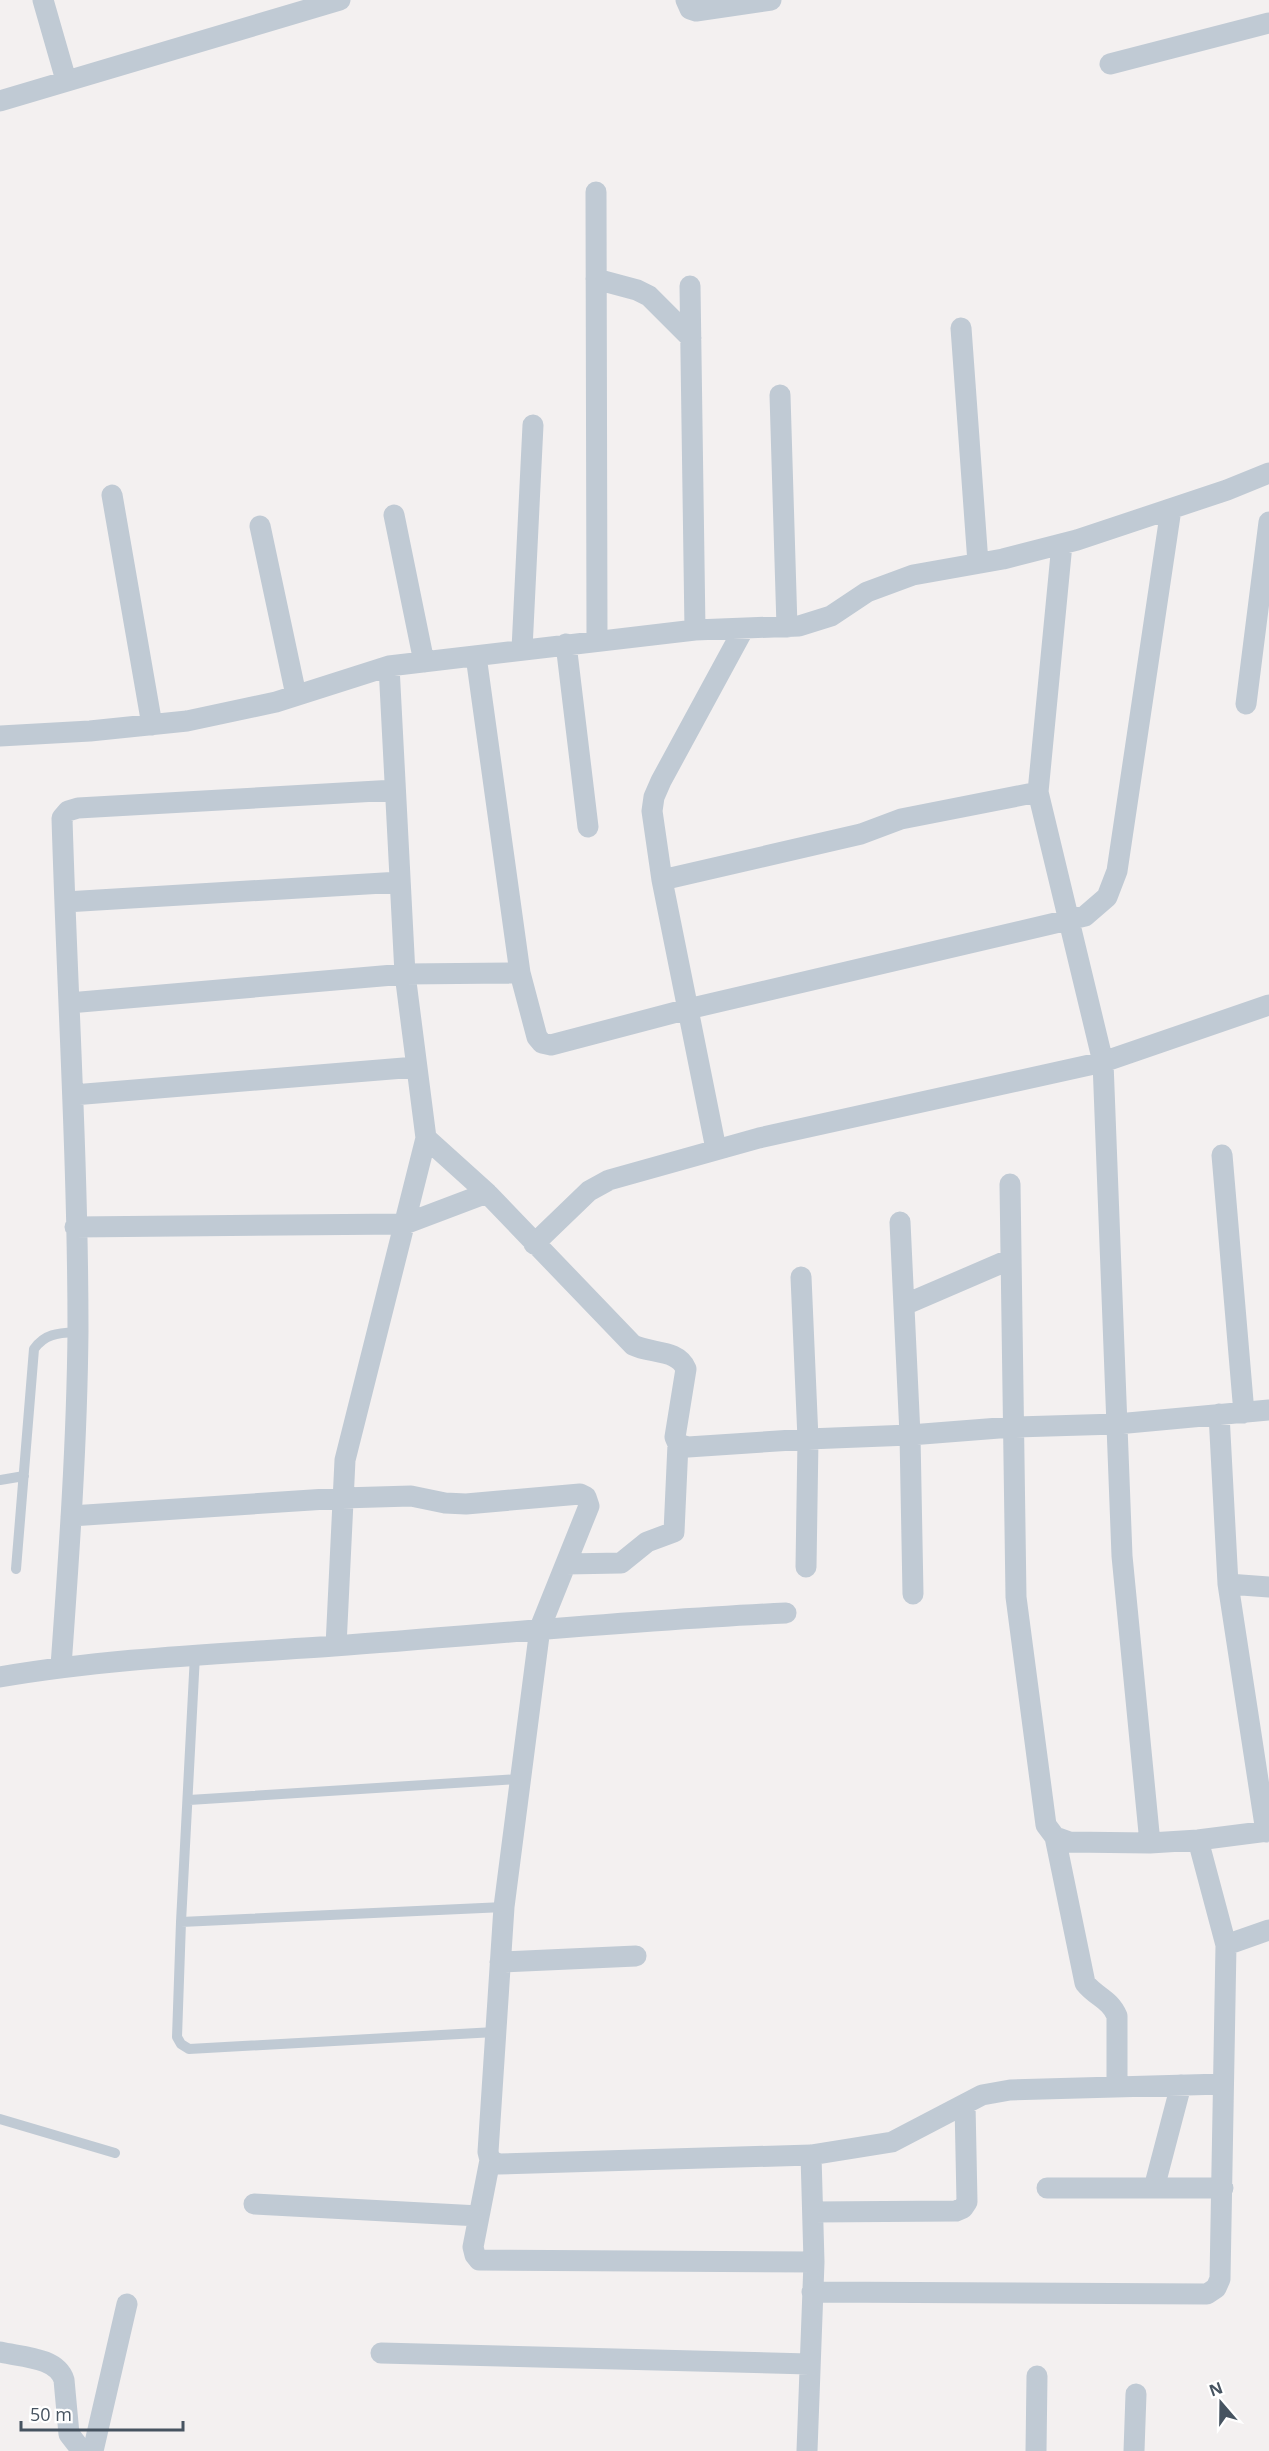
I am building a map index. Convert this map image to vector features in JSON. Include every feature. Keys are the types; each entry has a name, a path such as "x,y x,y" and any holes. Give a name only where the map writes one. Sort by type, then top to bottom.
{"street":[{"path":"43,0 66,80"},
{"path":"0,101 340,0"},
{"path":"686,0 690,9 696,11 771,0"},
{"path":"1110,64 1269,23"},
{"path":"596,192 597,641"},
{"path":"596,279 637,290 649,296 691,338"},
{"path":"690,286 695,630"},
{"path":"961,328 978,563"},
{"path":"780,395 787,627"},
{"path":"522,649 533,425"},
{"path":"0,736 187,721 296,695 389,666 695,630 743,630 799,626 831,616 867,592 913,575 1062,544 1171,509 1269,473"},
{"path":"112,495 152,725"},
{"path":"476,656 520,973 537,1036 542,1042 551,1045 688,1009 1085,916 1107,897 1118,871 1171,509"},
{"path":"394,515 424,662"},
{"path":"1246,704 1269,522"},
{"path":"261,526 296,695"},
{"path":"1062,544 1038,792 1103,1062 1122,1556 1150,1843"},
{"path":"716,1149 662,880 652,810 654,797 743,630"},
{"path":"566,644 588,827"},
{"path":"336,1646 345,1460 426,1138 405,974 389,666"},
{"path":"61,1666 71,1516 78,1332 73,1095 62,818 68,811 78,808 395,790"},
{"path":"662,880 861,834 901,819 1038,792"},
{"path":"65,902 400,882"},
{"path":"69,1003 405,974 520,973"},
{"path":"534,1244 589,1191 609,1180 716,1149 1103,1062 1269,1005"},
{"path":"73,1095 416,1067"},
{"path":"426,1138 487,1194 633,1345 644,1350 670,1354 683,1361 686,1369 675,1437 678,1444 674,1532 647,1542 621,1563 566,1564"},
{"path":"1222,1155 1244,1413"},
{"path":"1010,1184 1016,1597 1047,1825 1055,1838 1085,1983 1091,1991 1106,1999 1113,2006 1117,2016 1117,2087"},
{"path":"75,1227 405,1224 487,1194"},
{"path":"900,1222 910,1435 913,1594"},
{"path":"904,1305 1011,1259"},
{"path":"801,1277 808,1439 806,1567"},
{"path":"678,1444 688,1447 1012,1427 1117,1424 1269,1410"},
{"path":"1055,1838 1069,1842 1150,1843 1198,1840 1267,1831 1228,1584 1219,1414"},
{"path":"71,1516 342,1498 411,1496 445,1503 466,1504 580,1494 586,1497 589,1506 540,1628 504,1907 488,2152 490,2160 474,2247 475,2255 479,2260 814,2262"},
{"path":"1228,1584 1269,1587"},
{"path":"0,1677 61,1666 195,1655 336,1646 540,1628 786,1613"},
{"path":"812,2292 1207,2294 1216,2288 1220,2279 1226,1945 1198,1840"},
{"path":"1226,1945 1269,1930"},
{"path":"500,1962 636,1956"},
{"path":"490,2160 499,2164 811,2155 892,2142 904,2138 982,2095 1010,2090 1223,2084"},
{"path":"1154,2188 1181,2085"},
{"path":"813,2212 956,2211 963,2208 967,2202 965,2103"},
{"path":"807,2451 814,2262 811,2155"},
{"path":"1047,2188 1222,2188"},
{"path":"254,2204 479,2216"},
{"path":"93,2451 127,2304"},
{"path":"0,2352 54,2364 62,2372 69,2434 82,2451"},
{"path":"381,2353 809,2364"},
{"path":"1036,2451 1037,2376"},
{"path":"1134,2451 1136,2394"}],"lane":[{"path":"16,1569 34,1349 41,1339 54,1334 78,1332"},
{"path":"0,1480 24,1476"},
{"path":"195,1655 181,1922 177,2037 181,2044 189,2049 495,2032"},
{"path":"189,1800 519,1779"},
{"path":"181,1922 504,1907"},
{"path":"0,2119 115,2153"}]}
